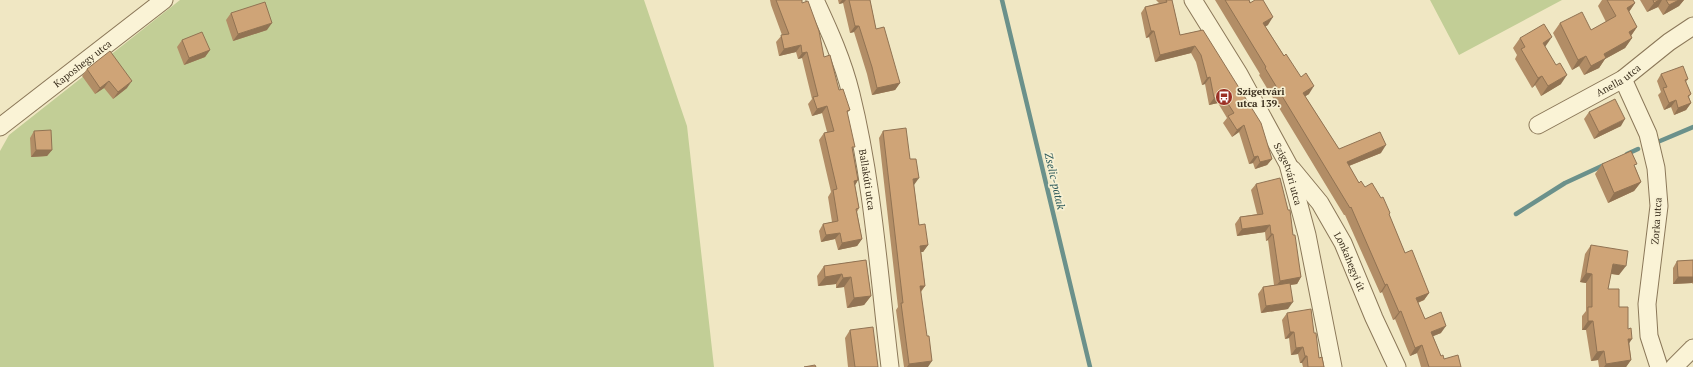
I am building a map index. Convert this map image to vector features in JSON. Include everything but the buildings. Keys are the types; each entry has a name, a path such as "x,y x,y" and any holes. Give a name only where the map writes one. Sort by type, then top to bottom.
{"street":[{"name":"Kaposhegy utca","path":"0,127 164,0"},
{"name":"Ballakúti utca","path":"815,0 833,41 850,93 868,178 890,367"},
{"name":"Szigetvári utca","path":"1193,0 1239,74 1288,164 1307,235 1333,367"},
{"name":"Anella utca","path":"1538,125 1623,79 1669,42 1693,26"},
{"name":"Zorka utca","path":"1623,79 1648,134 1656,168 1659,206 1647,304 1649,336 1659,367"},
{"name":"Lonkahegyi út","path":"1288,164 1320,204 1344,243 1374,318 1397,367"},
{"path":"1674,367 1693,348"}],"green space":[{"path":"180,0 644,0 687,126 714,367 0,367 0,151 9,135"},
{"path":"1430,0 1562,0 1459,55"}],"waterway":[{"name":"Zselic-patak","path":"1002,0 1090,367"},
{"path":"1660,141 1693,127"},
{"path":"1627,154 1638,149"},
{"path":"1516,214 1565,183 1604,165"}],"place":[{"name":"Szigetvári utca 139.","path":"1224,97"}]}
